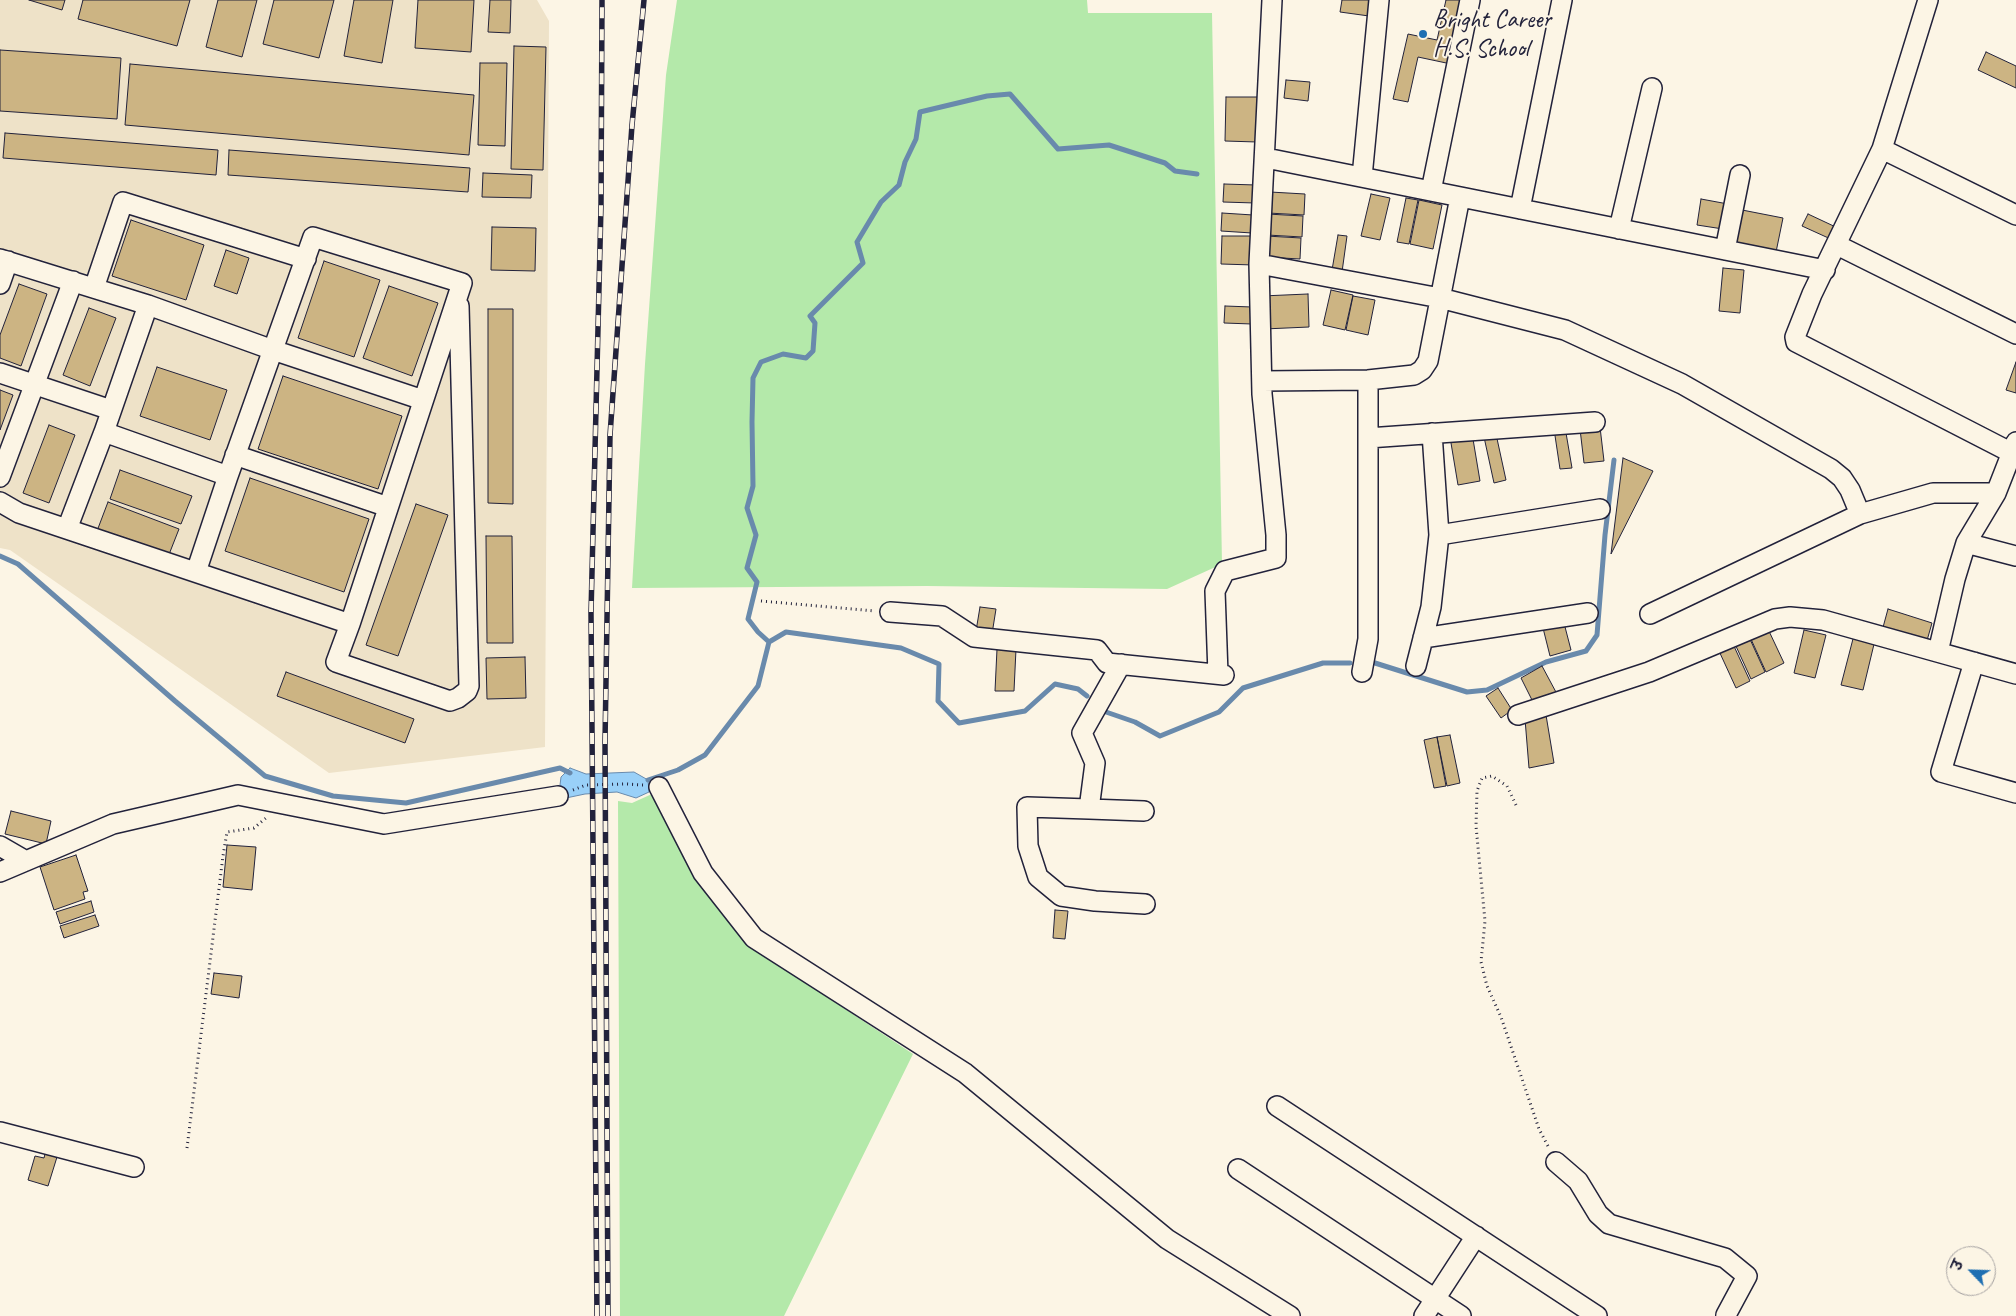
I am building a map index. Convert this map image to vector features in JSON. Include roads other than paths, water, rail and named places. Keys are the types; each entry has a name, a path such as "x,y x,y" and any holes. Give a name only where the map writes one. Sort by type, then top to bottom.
{"street":[{"path":"890,612 942,616 974,637 1097,650 1107,663 1221,675 1216,591 1225,571 1276,558 1276,535 1262,381 1259,264 1266,158 1272,0"},
{"path":"1362,177 1380,0"},
{"path":"1431,192 1470,0"},
{"path":"1520,209 1562,0"},
{"path":"1928,0 1882,149 1837,246 1812,294 1795,337 1796,342 2014,448 1996,493 1966,543 1955,579 1938,652"},
{"path":"1619,229 1652,88"},
{"path":"1882,149 2016,215"},
{"path":"1266,158 1825,270"},
{"path":"1725,250 1740,174"},
{"path":"1262,381 1368,380 1414,375 1422,370 1428,360 1460,197"},
{"path":"94,288 123,202 306,259"},
{"path":"196,572 235,455 313,237 462,283 458,292 350,624 336,662 450,701 467,691 469,686 458,292"},
{"path":"1837,246 2016,334"},
{"path":"0,284 4,260 148,305 273,350 423,400"},
{"path":"1259,264 1440,298 1565,330 1682,384 1831,470 1842,478 1850,490 1860,514"},
{"path":"0,477 73,281"},
{"path":"67,529 104,432 148,305"},
{"path":"0,373 111,410"},
{"path":"1362,672 1368,639 1368,380"},
{"path":"1368,438 1595,422"},
{"path":"104,432 228,476"},
{"path":"1416,666 1431,607 1439,535 1432,433"},
{"path":"235,455 388,507"},
{"path":"1650,614 1860,514 1932,493 1996,493"},
{"path":"0,502 19,512 67,529 350,624"},
{"path":"1439,535 1600,509"},
{"path":"1966,543 2016,556"},
{"path":"1423,638 1588,613"},
{"path":"1518,715 1649,672 1775,619 1790,617 1823,620 2016,674"},
{"path":"1974,662 1941,772 2016,793"},
{"path":"1089,810 1095,763 1082,734 1121,664"},
{"path":"659,787 703,873 754,938 965,1073 1167,1239 1290,1316"},
{"path":"0,872 113,824 238,795 384,824 558,796"},
{"path":"1144,811 1027,808 1028,846 1038,877 1061,896 1095,901 1145,904"},
{"path":"0,846 26,861"},
{"path":"1277,1106 1597,1316"},
{"path":"0,1132 134,1167"},
{"path":"1556,1162 1578,1181 1598,1214 1610,1224 1725,1258 1747,1276 1727,1316"},
{"path":"1238,1169 1461,1316"},
{"path":"1424,1316 1476,1236"}],"water":[{"path":"570,768 586,774 634,772 648,780 649,792 636,798 617,792 585,794 566,798 559,793 561,777"}],"waterway":[{"path":"769,642 748,619 757,582 747,568 756,535 747,508 753,486 753,378 761,362 783,354 806,358 813,351 815,323 810,316 863,263 857,242 881,202 899,185 905,162 916,139 920,112 987,96 1010,94 1058,149 1109,145 1165,163 1175,171 1197,174"},
{"path":"1375,663 1467,692 1487,690 1546,662 1586,651 1597,635 1605,535 1614,460"},
{"path":"0,556 18,564 175,701 265,776 333,796 406,803 560,768 570,773"},
{"path":"648,780 678,770 705,755 758,686 769,642 786,632 901,648 939,664 938,701 959,723 1025,711 1055,684 1078,689 1087,696"},
{"path":"1106,712 1135,722 1160,736 1219,712 1243,688 1323,663 1350,663"}],"railway":[{"path":"597,1316 591,613 601,206 602,0"},
{"path":"608,1316 605,742 610,435 632,125 644,0"}],"place":[{"name":"Bright Career H.S. School","path":"1423,34"}]}
